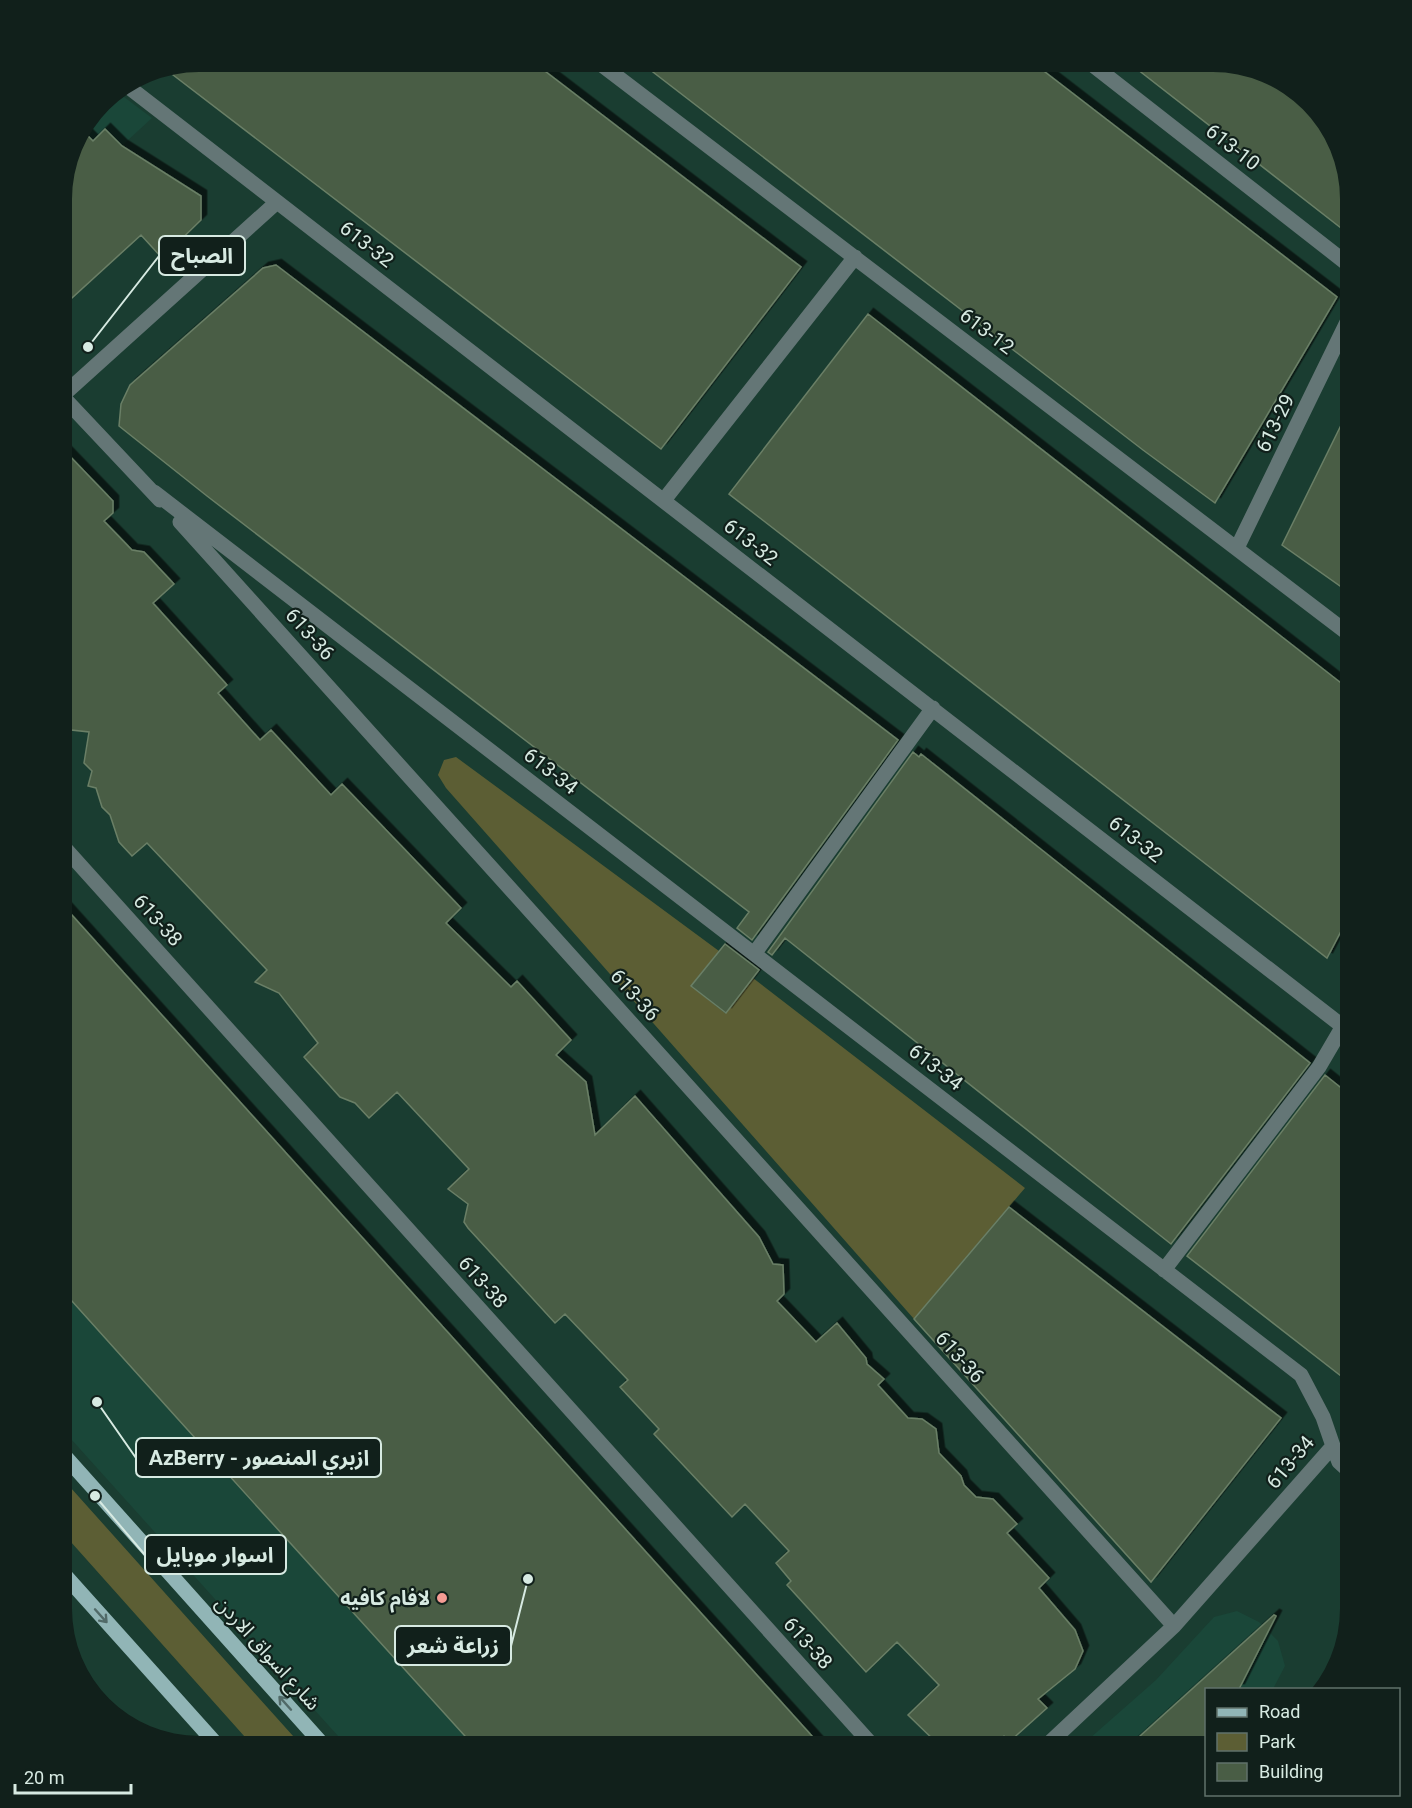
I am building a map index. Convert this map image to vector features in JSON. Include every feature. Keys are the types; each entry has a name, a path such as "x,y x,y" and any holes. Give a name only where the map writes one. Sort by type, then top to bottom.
{"main road":[{"name":"شارع اسواق الاردن","path":"72,1464 315,1736"},
{"path":"72,1583 209,1736"}],"street":[{"name":"613-12","path":"611,72 1340,626"},
{"name":"613-10","path":"1102,72 1340,258"},
{"name":"613-32","path":"133,90 933,708 1340,1018"},
{"path":"72,387 277,202"},
{"path":"664,501 855,257"},
{"name":"613-29","path":"1237,548 1340,337"},
{"name":"613-36","path":"72,406 154,492 1174,1626"},
{"name":"613-34","path":"154,492 1301,1375 1323,1417 1333,1446 1174,1626 1057,1736"},
{"path":"754,954 933,708"},
{"name":"613-38","path":"72,856 864,1736"},
{"path":"1164,1270 1319,1067 1340,1036"},
{"path":"1333,1446 1340,1463"}],"shaded area":[{"path":"123,97 152,118 72,192 76,166 85,143 93,128 115,103"},
{"path":"72,1110 638,1736 338,1736 72,1440"},
{"path":"1237,1611 1259,1622 1278,1641 1285,1666 1274,1688 1205,1688 1205,1736 1092,1736 1156,1680 1214,1617"}],"green space":[{"path":"456,757 719,951 691,986 725,1013 753,978 1025,1188 914,1319 446,788 438,775 444,760"},
{"path":"72,1489 293,1736 244,1736 72,1543"}],"building":[{"path":"199,72 546,72 801,267 661,449 173,75"},
{"path":"653,72 1045,72 1337,297 1215,503"},
{"path":"1141,72 1230,73 1262,82 1290,98 1319,128 1333,158 1339,182 1340,227"},
{"path":"105,129 122,146 201,196 201,220 162,258 141,235 72,298 73,182 76,166 88,136 93,141"},
{"path":"276,265 898,740 752,940 737,928 749,912 119,426 121,404 130,385 263,268"},
{"path":"868,314 1340,682 1340,933 1327,958 729,494"},
{"path":"1340,427 1340,586 1282,545"},
{"path":"72,458 113,501 113,513 104,521 132,550 144,552 174,584 153,603 227,685 218,693 260,740 271,730 331,795 342,784 461,908 446,923 511,987 517,981 571,1040 556,1055 586,1082 595,1135 635,1096 759,1237 773,1264 783,1265 784,1294 777,1301 816,1342 837,1323 866,1358 867,1364 884,1379 878,1385 908,1418 922,1419 936,1429 939,1453 961,1476 964,1485 976,1497 993,1499 1017,1524 1007,1533 1049,1578 1039,1588 1075,1630 1083,1651 1075,1669 1038,1699 1047,1708 1016,1736 930,1736 908,1715 939,1685 897,1642 866,1672 787,1585 791,1581 776,1563 789,1551 745,1504 732,1517 654,1434 659,1429 620,1387 628,1380 565,1314 555,1323 468,1228 464,1222 468,1204 448,1189 469,1169 397,1092 369,1118 355,1103 340,1097 304,1057 318,1043 279,993 255,982 267,970 147,843 132,856 119,842 110,815 102,807 96,788 88,786 92,771 84,763 89,732 72,730"},
{"path":"913,752 919,757 921,754 1310,1063 1171,1244 785,938 772,955 768,952"},
{"path":"72,915 812,1736 465,1736 72,1301"},
{"path":"725,944 759,970 726,1013 691,986"},
{"path":"1325,1075 1340,1087 1340,1375 1187,1256"},
{"path":"1009,1207 1281,1418 1151,1582 914,1319"},
{"path":"1274,1615 1276,1616 1240,1688 1205,1688 1205,1736 1140,1736"}],"place":[{"name":"الصباح","path":"88,347"},
{"name":"AzBerry - ازبري المنصور","path":"97,1402"},
{"name":"اسوار موبايل","path":"95,1496"},
{"name":"زراعة شعر","path":"528,1579"},
{"name":"لافام كافيه","path":"442,1598"}]}
